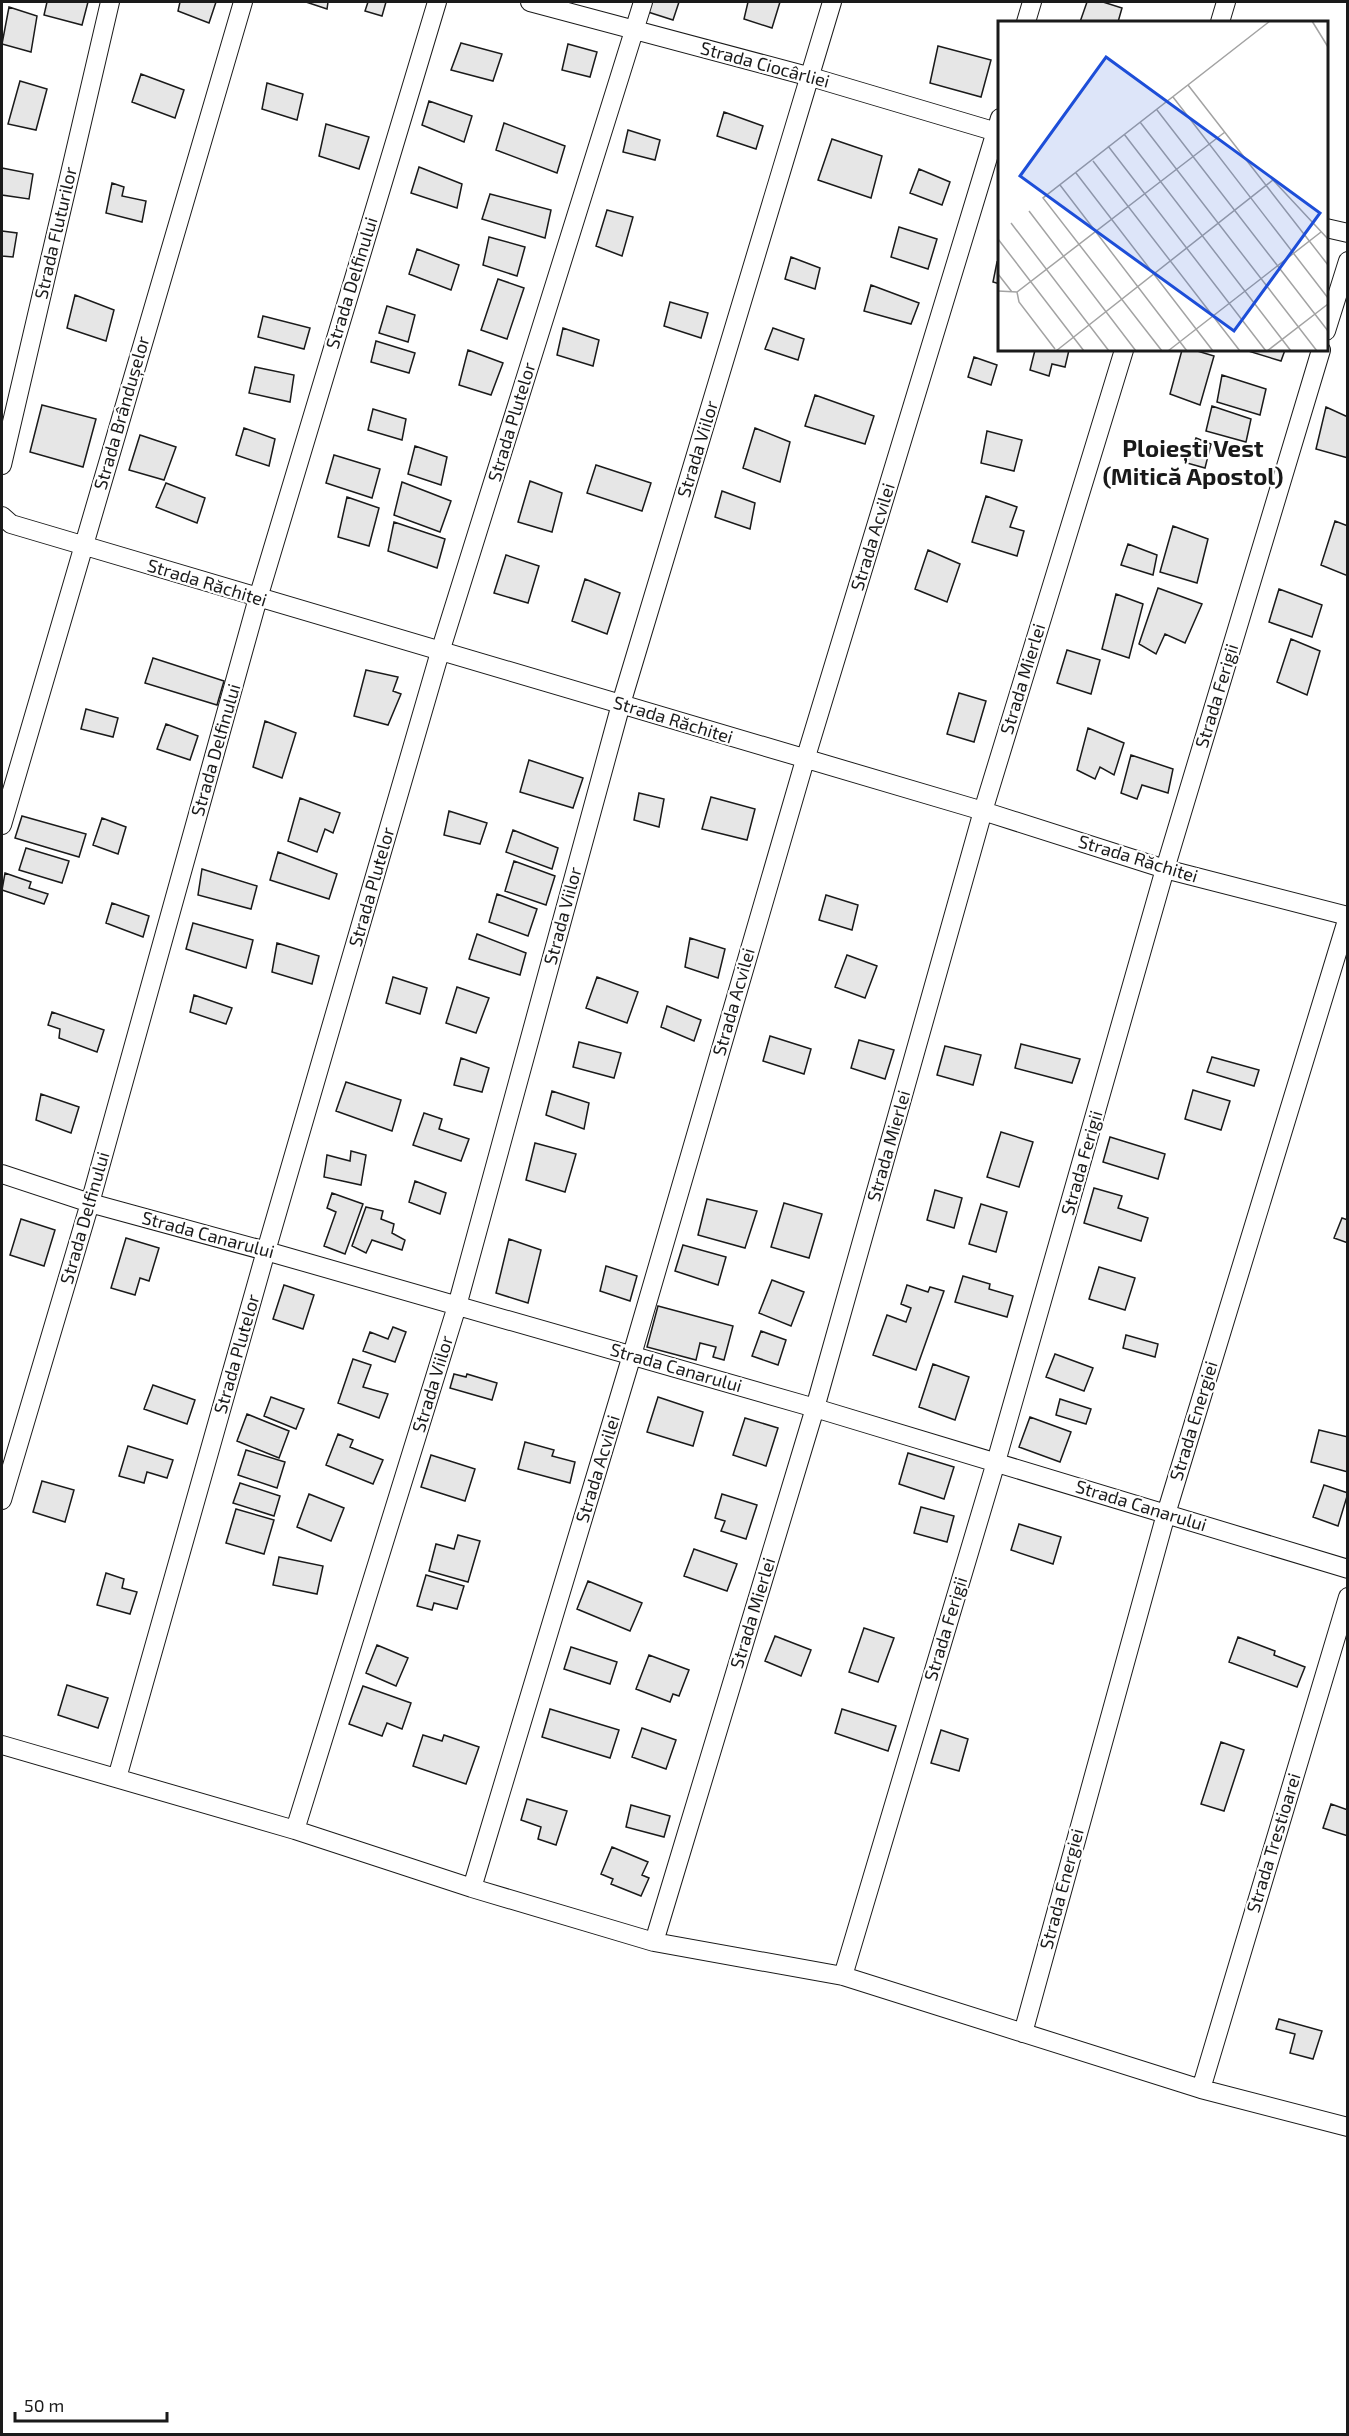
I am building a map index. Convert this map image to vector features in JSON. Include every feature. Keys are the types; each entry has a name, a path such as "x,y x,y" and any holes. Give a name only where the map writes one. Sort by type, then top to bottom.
{"street":[{"name":"Strada Fluturilor","path":"2,465 110,2"},
{"name":"Strada Brândușelor","path":"2,825 243,2"},
{"name":"Strada Delfinului","path":"2,1500 90,1203 258,598 436,2"},
{"name":"Strada Ciocârliei","path":"530,2 998,128"},
{"name":"Strada Plutelor","path":"117,1778 266,1251 440,652 642,2"},
{"name":"Strada Viilor","path":"295,1830 457,1306 621,704 832,2"},
{"path":"1026,21 1032,2"},
{"path":"1220,21 1226,2"},
{"name":"Strada Acvilei","path":"472,1888 632,1355 805,760 998,128"},
{"path":"1328,228 1347,233"},
{"path":"1328,324 1347,261"},
{"name":"Strada Mierlei","path":"654,1942 815,1408 983,811 1124,351"},
{"name":"Strada Ferigii","path":"843,1976 996,1462 1165,869 1321,351"},
{"name":"Strada Răchitei","path":"2,516 11,524 82,546 983,811 1165,869 1347,916"},
{"name":"Strada Energiei","path":"1023,2033 1166,1514 1347,916"},
{"name":"Strada Canarului","path":"2,1174 90,1203 815,1408 1347,1569"},
{"name":"Strada Trestioarei","path":"1201,2089 1347,1597"},
{"path":"2,1745 295,1830 472,1888 654,1942 843,1976 1201,2089 1347,2127"}],"building":[{"path":"47,2 88,2 82,25 44,15"},
{"path":"180,2 216,2 209,23 178,11"},
{"path":"306,2 328,2 327,9"},
{"path":"368,2 386,2 382,16 365,11"},
{"path":"652,2 679,2 673,20 648,12"},
{"path":"748,2 780,2 772,28 744,19"},
{"path":"1087,2 1103,2 1122,8 1118,21 1080,21"},
{"path":"9,7 37,16 31,52 2,44"},
{"path":"461,43 502,54 493,81 451,70"},
{"path":"568,44 597,52 590,77 562,70"},
{"path":"938,46 991,60 981,97 930,83"},
{"path":"141,74 184,90 175,118 132,102"},
{"path":"20,81 47,89 36,130 8,124"},
{"path":"267,83 303,94 297,120 262,109"},
{"path":"429,101 472,116 464,142 422,125"},
{"path":"724,112 763,126 756,149 717,136"},
{"path":"504,123 565,146 557,173 496,150"},
{"path":"326,124 369,137 359,169 319,156"},
{"path":"628,130 660,140 655,160 623,152"},
{"path":"832,139 882,156 871,198 818,180"},
{"path":"419,167 462,184 457,208 411,193"},
{"path":"2,168 33,174 29,199 2,195"},
{"path":"919,169 950,182 942,205 910,193"},
{"path":"112,183 124,187 122,196 146,201 142,222 106,213"},
{"path":"490,194 551,210 545,238 482,219"},
{"path":"607,210 633,217 622,256 596,246"},
{"path":"899,227 937,239 928,269 891,257"},
{"path":"2,231 17,233 13,257 2,256"},
{"path":"489,237 525,247 517,276 483,265"},
{"path":"417,249 459,265 451,290 409,274"},
{"path":"791,257 820,268 815,289 785,279"},
{"path":"997,262 998,283 993,282"},
{"path":"498,279 524,288 507,339 481,330"},
{"path":"871,285 919,303 911,324 864,311"},
{"path":"75,295 114,310 106,341 67,328"},
{"path":"670,302 708,313 701,338 664,326"},
{"path":"387,306 415,315 408,342 379,333"},
{"path":"263,316 310,328 304,349 258,337"},
{"path":"563,328 599,340 593,366 557,355"},
{"path":"773,328 804,339 798,360 765,349"},
{"path":"376,341 415,353 409,373 371,362"},
{"path":"468,350 503,363 491,395 459,385"},
{"path":"1035,351 1069,351 1065,367 1052,364 1049,376 1030,370"},
{"path":"1182,351 1197,351 1214,356 1200,405 1170,394"},
{"path":"1248,351 1285,351 1281,361"},
{"path":"974,357 997,365 991,385 968,377"},
{"path":"255,367 294,375 290,402 249,393"},
{"path":"1222,375 1266,389 1260,415 1217,402"},
{"path":"815,395 874,416 865,444 805,426"},
{"path":"42,405 96,419 83,467 30,452"},
{"path":"1212,406 1251,419 1246,442 1206,431"},
{"path":"1326,407 1348,417 1348,458 1316,449"},
{"path":"373,409 406,419 402,440 368,430"},
{"path":"244,428 275,439 269,466 236,455"},
{"path":"755,428 790,442 780,482 743,468"},
{"path":"987,431 1022,440 1014,471 981,463"},
{"path":"140,435 176,447 164,480 129,470"},
{"path":"1196,438 1211,444 1205,468 1187,463"},
{"path":"415,446 447,457 441,485 408,474"},
{"path":"334,455 380,469 372,498 326,483"},
{"path":"596,465 651,483 642,511 587,493"},
{"path":"530,481 562,493 552,532 518,522"},
{"path":"402,482 451,501 440,532 394,515"},
{"path":"166,483 205,498 197,523 156,507"},
{"path":"722,491 755,503 750,529 715,517"},
{"path":"986,496 1017,507 1010,527 1024,531 1017,556 972,542"},
{"path":"347,497 379,508 369,546 338,537"},
{"path":"1335,521 1348,526 1348,576 1321,565"},
{"path":"394,522 445,539 437,568 388,551"},
{"path":"1173,526 1208,539 1197,583 1160,572"},
{"path":"1128,544 1157,555 1153,575 1121,565"},
{"path":"928,550 960,564 947,602 915,589"},
{"path":"506,555 539,566 528,603 494,593"},
{"path":"585,579 620,593 607,634 572,621"},
{"path":"1158,588 1202,604 1185,643 1165,634 1156,654 1139,644"},
{"path":"1279,589 1322,605 1312,637 1269,622"},
{"path":"1116,594 1143,604 1129,658 1102,649"},
{"path":"1291,639 1320,651 1307,695 1277,682"},
{"path":"1067,650 1100,660 1091,694 1057,683"},
{"path":"153,658 224,681 217,705 145,683"},
{"path":"366,670 398,677 393,691 401,694 388,725 354,716"},
{"path":"959,693 986,701 974,742 947,734"},
{"path":"86,709 118,718 113,737 81,729"},
{"path":"265,721 296,733 282,778 253,767"},
{"path":"166,724 198,736 190,760 157,749"},
{"path":"1088,728 1124,743 1114,775 1100,767 1095,779 1077,770"},
{"path":"1131,755 1173,769 1168,793 1142,785 1137,799 1121,793"},
{"path":"529,760 583,778 573,808 520,792"},
{"path":"639,793 664,799 659,827 634,820"},
{"path":"711,797 755,809 747,840 702,829"},
{"path":"300,798 340,813 333,833 325,829 317,852 288,841"},
{"path":"449,811 487,823 480,844 444,835"},
{"path":"22,816 86,834 79,857 15,838"},
{"path":"102,818 126,827 118,854 93,845"},
{"path":"513,830 558,848 552,869 506,852"},
{"path":"26,848 69,861 62,883 19,870"},
{"path":"278,852 337,874 329,899 270,880"},
{"path":"514,861 555,876 546,905 505,891"},
{"path":"202,869 257,886 251,909 198,895"},
{"path":"5,873 31,882 29,888 48,894 44,904 2,890"},
{"path":"497,894 537,909 528,936 489,922"},
{"path":"826,895 858,905 852,930 819,920"},
{"path":"112,903 149,916 143,937 106,923"},
{"path":"193,923 253,940 246,968 186,949"},
{"path":"477,934 526,953 520,975 469,959"},
{"path":"690,938 725,949 718,978 685,967"},
{"path":"277,943 319,956 312,984 272,972"},
{"path":"847,955 877,966 865,998 835,987"},
{"path":"393,977 427,988 420,1014 386,1003"},
{"path":"597,977 638,992 627,1023 586,1008"},
{"path":"457,987 489,998 476,1033 446,1023"},
{"path":"194,995 232,1008 226,1024 190,1012"},
{"path":"667,1006 701,1020 694,1041 661,1027"},
{"path":"52,1012 104,1030 97,1052 59,1038 60,1029 48,1025"},
{"path":"770,1036 811,1049 804,1074 763,1061"},
{"path":"859,1040 894,1050 885,1079 851,1068"},
{"path":"579,1042 621,1053 614,1078 573,1067"},
{"path":"1021,1044 1080,1059 1072,1083 1015,1068"},
{"path":"945,1046 981,1055 973,1085 937,1075"},
{"path":"1212,1057 1259,1070 1254,1086 1207,1072"},
{"path":"461,1058 489,1068 482,1092 454,1085"},
{"path":"346,1082 401,1100 392,1131 336,1111"},
{"path":"1193,1090 1230,1101 1221,1130 1185,1119"},
{"path":"552,1091 589,1103 584,1129 546,1115"},
{"path":"41,1094 79,1107 71,1133 36,1120"},
{"path":"424,1113 442,1119 439,1129 469,1139 461,1161 413,1145"},
{"path":"1001,1132 1033,1142 1019,1187 987,1177"},
{"path":"1110,1137 1165,1154 1158,1179 1103,1162"},
{"path":"535,1143 576,1154 565,1192 526,1180"},
{"path":"351,1151 366,1155 361,1185 324,1177 327,1155 350,1161"},
{"path":"415,1181 446,1193 440,1214 409,1202"},
{"path":"1094,1188 1122,1196 1118,1208 1148,1218 1141,1241 1084,1223"},
{"path":"935,1190 962,1198 954,1228 927,1220"},
{"path":"332,1193 363,1204 345,1254 324,1246 336,1212 327,1208"},
{"path":"707,1199 757,1211 745,1248 698,1235"},
{"path":"784,1203 822,1214 809,1258 771,1247"},
{"path":"981,1204 1007,1212 996,1252 969,1244"},
{"path":"366,1207 383,1211 381,1219 394,1224 392,1233 405,1240 402,1250 372,1240 366,1253 352,1246"},
{"path":"1342,1218 1348,1220 1348,1243 1334,1238"},
{"path":"21,1219 55,1230 44,1266 10,1255"},
{"path":"126,1238 159,1248 149,1281 140,1278 135,1295 111,1288"},
{"path":"509,1239 541,1250 528,1303 496,1293"},
{"path":"683,1245 726,1257 718,1285 675,1271"},
{"path":"606,1266 637,1276 630,1301 600,1291"},
{"path":"1099,1267 1135,1278 1125,1310 1089,1299"},
{"path":"963,1276 990,1284 989,1289 1013,1296 1007,1317 955,1302"},
{"path":"772,1280 804,1292 791,1326 759,1313"},
{"path":"284,1285 314,1295 303,1329 273,1319"},
{"path":"907,1285 928,1292 930,1287 944,1291 916,1370 873,1355 887,1315 906,1322 911,1308 901,1304"},
{"path":"658,1306 733,1326 724,1360 713,1357 716,1347 700,1343 696,1360 647,1347"},
{"path":"393,1327 406,1332 395,1362 363,1351 370,1332 388,1339"},
{"path":"761,1331 786,1340 778,1365 752,1356"},
{"path":"1126,1335 1158,1344 1155,1357 1123,1348"},
{"path":"1055,1354 1093,1368 1084,1391 1046,1377"},
{"path":"353,1359 371,1365 363,1387 388,1394 379,1418 338,1403"},
{"path":"933,1364 969,1377 955,1420 919,1407"},
{"path":"454,1374 466,1377 467,1374 497,1383 492,1400 450,1388"},
{"path":"153,1385 195,1400 187,1424 144,1409"},
{"path":"271,1397 304,1409 296,1429 264,1416"},
{"path":"658,1397 703,1412 693,1446 647,1432"},
{"path":"1060,1399 1091,1409 1086,1424 1056,1415"},
{"path":"247,1414 289,1431 279,1458 237,1441"},
{"path":"1030,1417 1071,1432 1060,1462 1019,1447"},
{"path":"745,1418 778,1428 766,1466 733,1455"},
{"path":"1319,1430 1348,1437 1348,1472 1311,1462"},
{"path":"338,1434 353,1440 350,1447 383,1460 373,1484 326,1465"},
{"path":"525,1442 554,1450 552,1456 575,1462 570,1483 518,1469"},
{"path":"128,1446 173,1460 167,1478 147,1472 144,1483 119,1476"},
{"path":"246,1450 285,1462 277,1488 238,1475"},
{"path":"908,1453 954,1467 944,1499 899,1484"},
{"path":"431,1455 475,1469 465,1501 421,1487"},
{"path":"42,1481 74,1490 65,1522 33,1512"},
{"path":"240,1483 280,1496 274,1516 233,1503"},
{"path":"1324,1485 1348,1493 1338,1526 1313,1517"},
{"path":"309,1494 344,1508 331,1541 297,1527"},
{"path":"722,1494 757,1505 746,1539 721,1531 725,1521 715,1518"},
{"path":"921,1507 954,1516 947,1542 914,1533"},
{"path":"236,1509 274,1520 264,1554 226,1543"},
{"path":"1019,1524 1061,1537 1053,1564 1011,1550"},
{"path":"458,1535 480,1541 468,1582 429,1571 436,1544 454,1549"},
{"path":"694,1549 737,1564 727,1591 684,1576"},
{"path":"279,1557 323,1566 317,1594 273,1585"},
{"path":"106,1573 124,1579 122,1588 137,1592 130,1614 97,1605"},
{"path":"426,1575 464,1586 457,1609 434,1603 432,1610 417,1606"},
{"path":"588,1581 642,1603 630,1631 577,1609"},
{"path":"864,1628 894,1638 878,1682 849,1672"},
{"path":"775,1636 811,1650 801,1676 765,1661"},
{"path":"1238,1637 1275,1651 1274,1655 1305,1667 1297,1687 1229,1662"},
{"path":"377,1645 408,1658 396,1686 366,1673"},
{"path":"571,1647 617,1662 610,1684 564,1669"},
{"path":"649,1655 689,1670 679,1696 673,1694 670,1702 636,1689"},
{"path":"67,1685 108,1698 98,1728 58,1715"},
{"path":"363,1686 411,1703 402,1729 387,1723 382,1736 349,1724"},
{"path":"550,1709 619,1730 610,1758 542,1737"},
{"path":"842,1709 896,1726 888,1751 835,1733"},
{"path":"642,1728 676,1740 666,1769 632,1757"},
{"path":"941,1730 968,1739 959,1771 931,1763"},
{"path":"423,1735 442,1741 444,1735 479,1747 466,1784 413,1766"},
{"path":"1221,1742 1244,1750 1224,1811 1201,1804"},
{"path":"527,1799 567,1811 556,1845 538,1839 541,1827 521,1820"},
{"path":"1331,1804 1348,1810 1348,1836 1323,1828"},
{"path":"631,1805 670,1816 664,1837 626,1827"},
{"path":"612,1847 648,1862 642,1875 649,1878 641,1896 611,1884 613,1879 601,1874"},
{"path":"1279,2019 1322,2031 1313,2059 1290,2053 1295,2034 1276,2029"}],"district":[{"name":"Ploiești Vest (Mitică Apostol)","path":"1193,463"}]}
